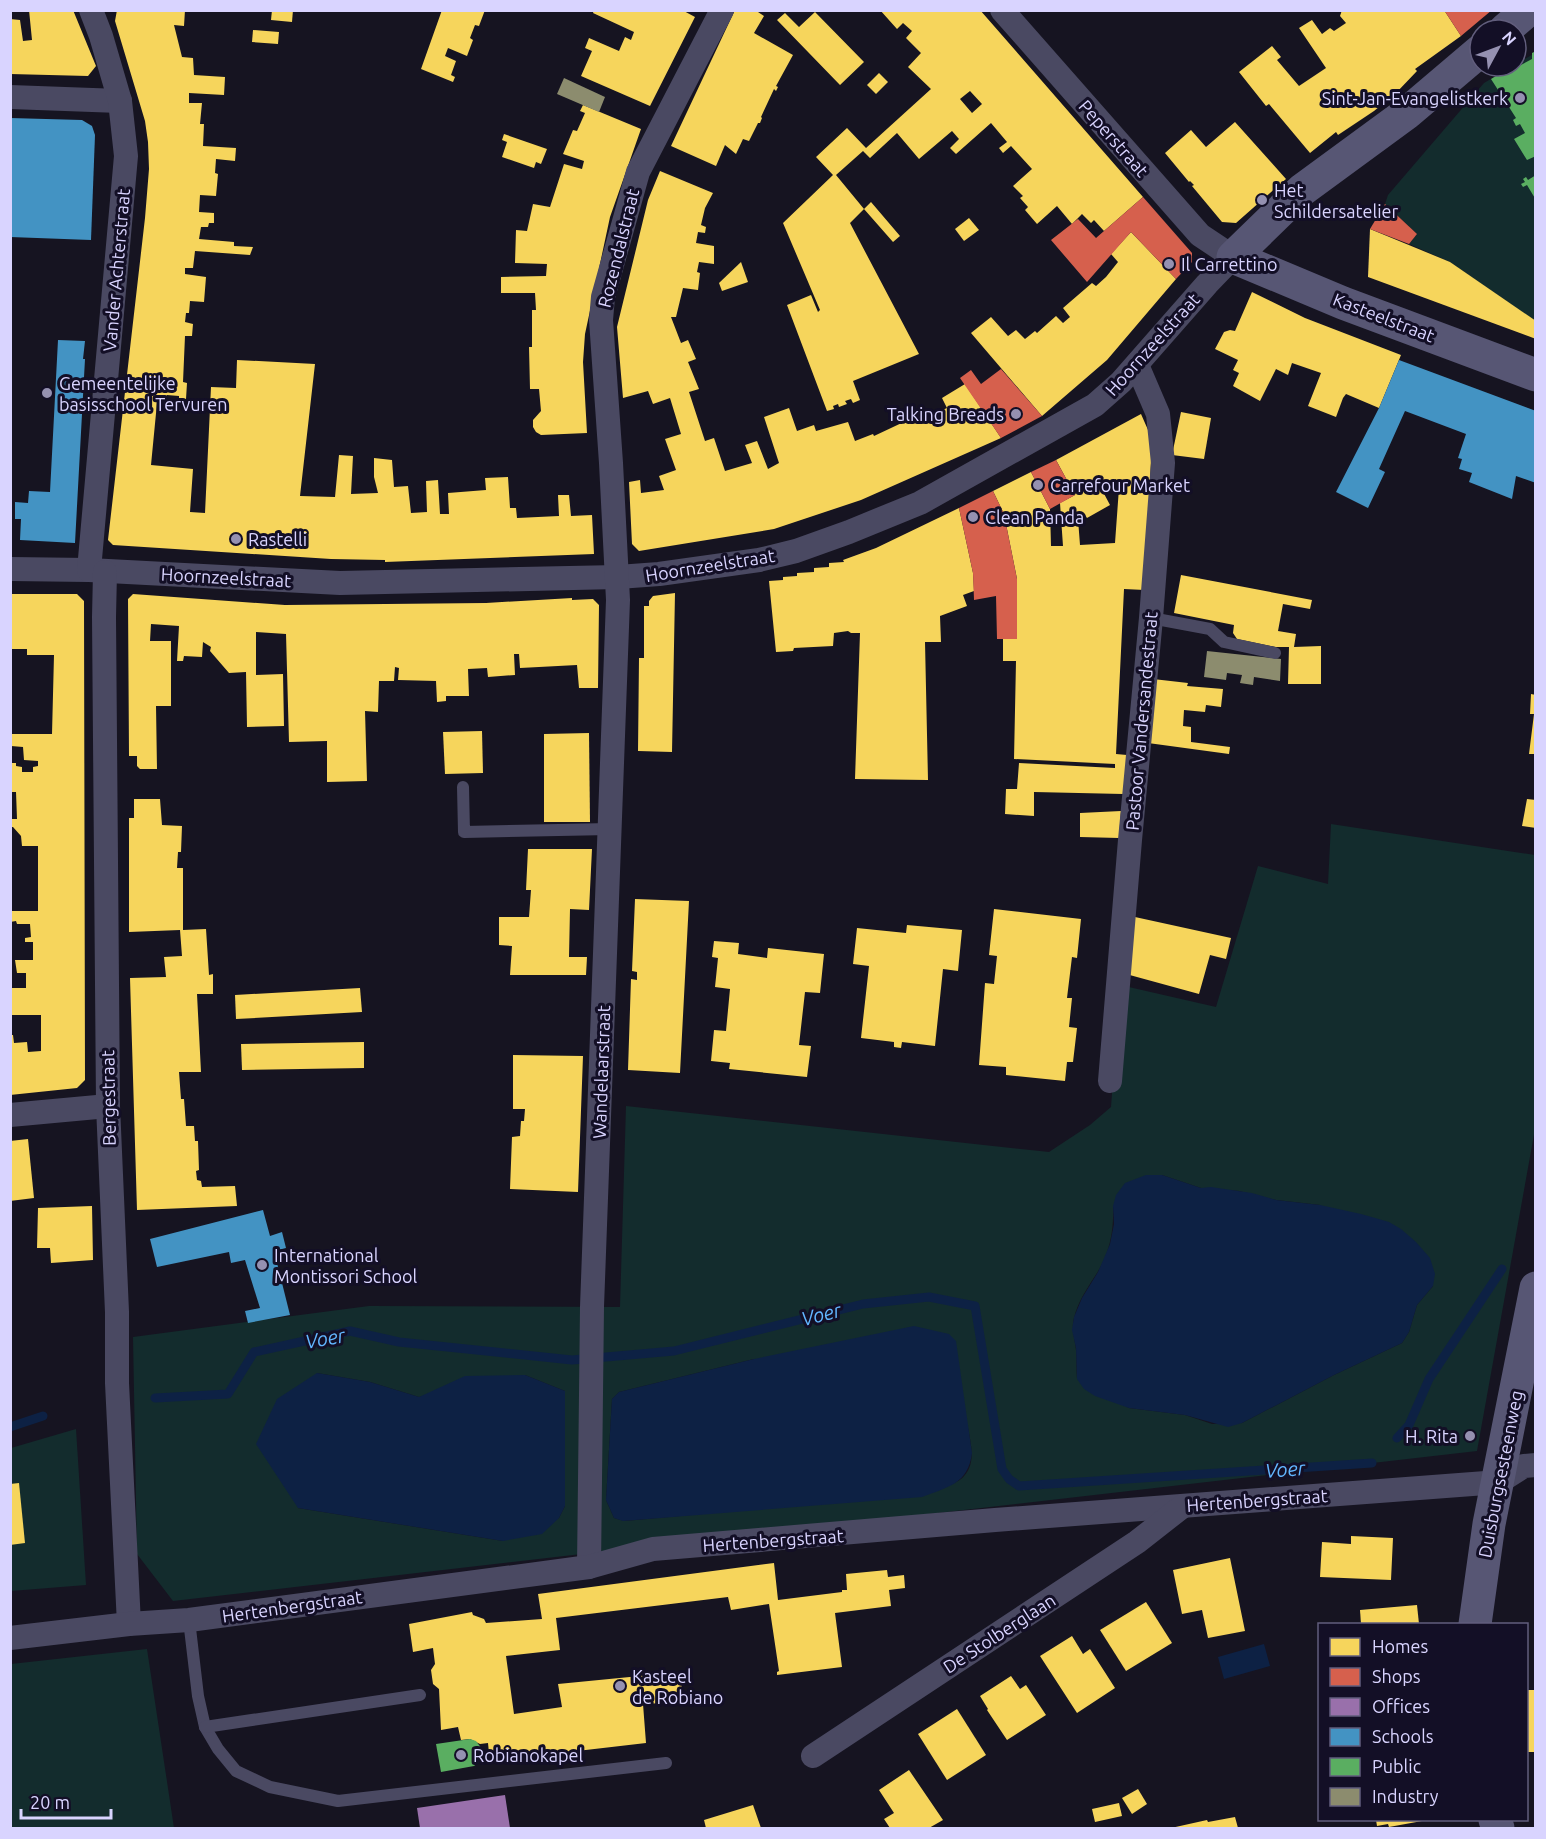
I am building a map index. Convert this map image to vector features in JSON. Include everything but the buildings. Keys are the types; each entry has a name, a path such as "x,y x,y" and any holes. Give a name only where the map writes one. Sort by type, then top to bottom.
{"street":[{"name":"Vander Achterstraat","path":"91,10 120,101 126,156 97,571"},
{"name":"Rozendalstraat","path":"618,577 601,320 603,297 638,172 722,10"},
{"name":"Peperstraat","path":"1002,10 1200,235 1233,257"},
{"path":"1233,257 1302,190 1407,113 1468,61"},
{"path":"10,97 120,101"},
{"name":"Hoornzeelstraat","path":"10,568 340,583 618,577 659,574 759,560 796,551 920,503 1095,405 1137,365 1233,257"},
{"name":"Kasteelstraat","path":"1233,257 1343,303 1536,375"},
{"name":"Pastoor Vandersandestraat","path":"1110,1081 1151,618 1162,455 1158,414 1137,365"},
{"name":"Bergestraat","path":"97,571 104,617 108,1106 117,1312 117,1383 129,1624"},
{"name":"Wandelaarstraat","path":"589,1567 591,1370 618,577"},
{"path":"10,1114 108,1106"},
{"name":"Duisburgsesteenweg","path":"1475,1623 1483,1556 1536,1288"},
{"name":"Hertenbergstraat","path":"10,1638 129,1624 189,1620 589,1567 654,1549 1499,1482 1524,1466 1536,1465"},
{"name":"De Stolberglaan","path":"813,1756 1137,1542 1183,1506"}],"lane":[{"path":"1151,618 1210,629 1224,642 1275,652"},
{"path":"463,787 464,832 610,829"},
{"path":"189,1620 198,1696 205,1727 218,1749 236,1771 270,1786 338,1801 666,1763"},
{"path":"205,1727 420,1695"}],"green space":[{"path":"1535,53 1535,321 1450,262 1409,244 1417,234 1385,204 1388,195 1484,83 1492,78 1528,78 1528,57"},
{"path":"1331,824 1535,855 1535,1129 1477,1451 173,1601 137,1554 133,1337 369,1306 620,1307 626,1106 1049,1152 1090,1125 1111,1107 1120,985 1216,1007 1258,866 1328,884","holes":["1162,1175 1201,1188 1239,1191 1276,1200 1320,1205 1433,1286 1417,1305 1409,1332 1402,1343 1242,1423 1212,1424 1185,1415 1129,1408 1077,1378 1073,1322 1081,1300 1108,1249 1113,1224 1113,1206","754,1359 968,1428 971,1462 966,1474 948,1486 907,1496 624,1521 614,1518 606,1500 612,1399 619,1392","317,1373 370,1382 419,1397 525,1375 565,1391 565,1506 559,1518 503,1541 298,1508"]},
{"path":"76,1429 86,1585 11,1591 11,1448"},
{"path":"147,1649 174,1828 11,1828 11,1664"}],"water":[{"path":"1146,1175 1162,1175 1201,1188 1211,1187 1252,1193 1276,1200 1320,1205 1389,1222 1416,1242 1430,1258 1435,1274 1433,1286 1417,1305 1409,1332 1402,1343 1242,1423 1228,1427 1185,1415 1129,1408 1095,1396 1084,1389 1077,1379 1076,1348 1072,1330 1074,1317 1110,1244 1116,1195 1125,1183"},
{"path":"914,1326 949,1334 956,1341 972,1453 966,1472 955,1483 922,1497 623,1521 614,1518 606,1500 612,1399 619,1392 754,1359"},
{"path":"317,1373 370,1382 419,1397 465,1376 525,1375 565,1391 565,1506 559,1518 542,1534 503,1541 298,1508 256,1444 277,1399"},
{"path":"1264,1644 1270,1666 1224,1679 1218,1657"}],"waterway":[{"name":"Voer","path":"1397,1438 1409,1425 1429,1379 1502,1269"},
{"name":"Voer","path":"155,1398 228,1394 254,1352 350,1331 399,1342 572,1360 674,1351 863,1304 929,1297 975,1306 1002,1469 1009,1479 1019,1486 1372,1463"},
{"name":"Voer","path":"10,1427 43,1416"}],"place":[{"name":"Sint-Jan-Evangelistkerk","path":"1520,98"},
{"name":"Het Schildersatelier","path":"1262,200"},
{"name":"Il Carrettino","path":"1169,264"},
{"name":"Gemeentelijke basisschool Tervuren","path":"47,393"},
{"name":"Talking Breads","path":"1016,414"},
{"name":"Carrefour Market","path":"1038,485"},
{"name":"Clean Panda","path":"973,517"},
{"name":"Rastelli","path":"236,539"},
{"name":"International Montissori School","path":"262,1265"},
{"name":"H. Rita","path":"1470,1436"},
{"name":"Kasteel de Robiano","path":"620,1686"},
{"name":"Robianokapel","path":"461,1755"}]}
